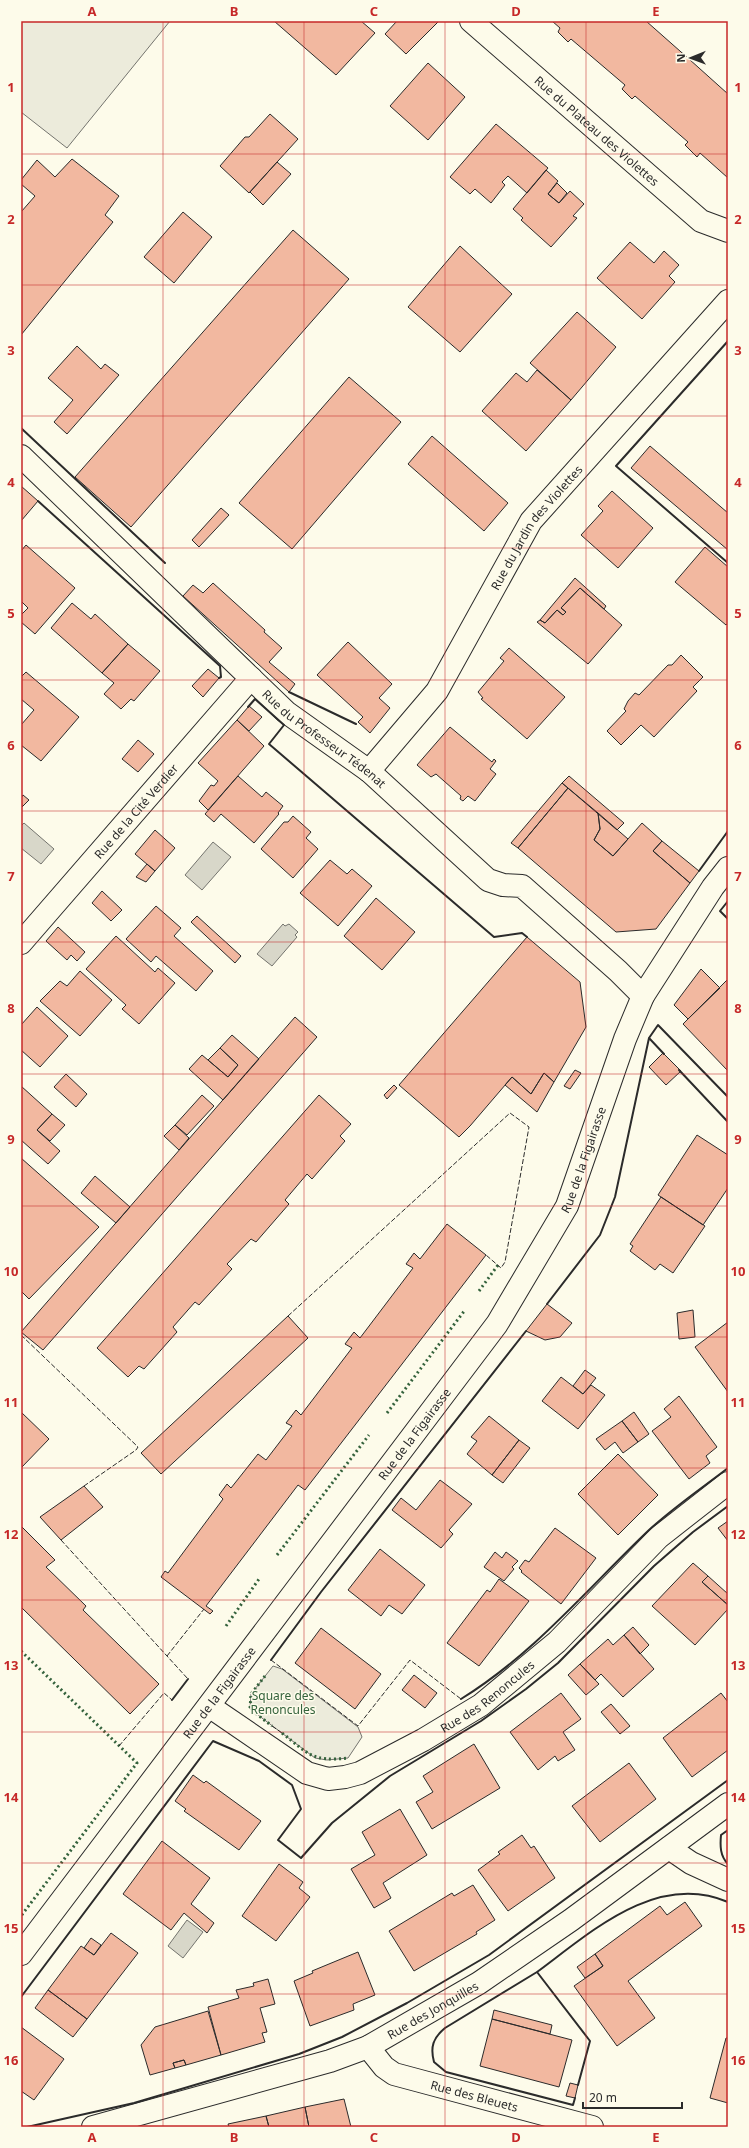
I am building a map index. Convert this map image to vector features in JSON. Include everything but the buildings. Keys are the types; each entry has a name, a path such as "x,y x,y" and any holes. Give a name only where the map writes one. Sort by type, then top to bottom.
{"street":[{"name":"Rue du Plateau des Violettes","path":"471,21 701,221 728,230"},
{"name":"Rue du Jardin des Violettes","path":"369,771 437,691 531,521 728,301"},
{"name":"Rue du Professeur Tédenat","path":"21,456 286,712 369,771 488,880 503,885 522,886 618,971 643,996"},
{"name":"Rue de la Cité Verdier","path":"21,943 251,678"},
{"name":"Rue de la Figairasse","path":"21,1954 497,1324 568,1206 625,1039 643,996 713,887 728,868"},
{"name":"Rue des Renoncules","path":"209,1706 307,1773 328,1779 360,1773 423,1740 481,1705 557,1642 659,1537 728,1483"},
{"name":"Rue des Jonquilles","path":"93,2127 330,2061 368,2047 479,1983 571,1920 728,1804"},
{"path":"669,1848 691,1863 728,1880"},
{"name":"Rue des Bleuets","path":"368,2047 384,2067 394,2074 588,2126"}],"green space":[{"path":"21,21 170,21 67,148 21,112"},
{"name":"Square des Renoncules","path":"273,1666 282,1669 358,1727 362,1737 348,1758 327,1760 315,1758 250,1709 251,1694"}],"shaded area":[{"path":"24,823 54,849 41,864 21,848 21,826"},
{"path":"213,842 231,857 202,890 185,875"},
{"path":"283,924 285,926 289,924 298,932 295,935 297,937 272,966 257,954"},
{"path":"187,1920 203,1932 183,1958 168,1946"}],"hedge":[{"path":"479,1291 498,1265"},
{"path":"387,1413 465,1310"},
{"path":"277,1555 369,1435"},
{"path":"226,1626 259,1579"},
{"path":"21,1651 137,1763 21,1916"},
{"path":"265,1676 251,1694 250,1709 272,1726"},
{"path":"282,1733 311,1755 326,1759 348,1758"}],"fence":[{"path":"288,1316 510,1113 529,1127 505,1262 501,1268 486,1255"},
{"path":"21,1335 138,1447 136,1450 84,1486"},
{"path":"61,1540 188,1679"},
{"path":"167,1656 204,1609"},
{"path":"271,1660 358,1726 410,1660 461,1699"},
{"path":"119,1746 164,1693 172,1700"},
{"path":"272,1726 282,1733"}],"wall":[{"path":"728,341 616,466 728,563"},
{"path":"21,428 165,563"},
{"path":"38,501 220,666 221,677 219,678"},
{"path":"289,692 356,724"},
{"path":"248,707 255,699 284,725 269,744 494,937 522,933 527,937"},
{"path":"699,871 728,831"},
{"path":"728,901 720,911 728,919"},
{"path":"547,1304 600,1235 615,1197 649,1038 658,1025 728,1097"},
{"path":"649,1038 664,1054"},
{"path":"679,1070 728,1122"},
{"path":"271,1660 321,1592 526,1331"},
{"path":"461,1699 513,1662 560,1619 649,1530 728,1468"},
{"path":"21,1997 213,1741 259,1761 292,1785 301,1809 278,1840 301,1858 332,1823 390,1776 481,1721 526,1689 558,1663 654,1566 693,1532 728,1506"},
{"path":"172,1700 188,1679"},
{"path":"27,2127 134,2103 299,2054 342,2037 407,2003 489,1955 728,1780"},
{"path":"728,1830 721,1835 721,1851 725,1861 728,1864"},
{"path":"537,1972 579,1940 602,1925 625,1911 650,1900 675,1894 701,1895 728,1902"},
{"path":"575,2098 573,2105 446,2072 434,2062 432,2052 435,2039 445,2028 537,1972 590,2041 578,2085"}]}
